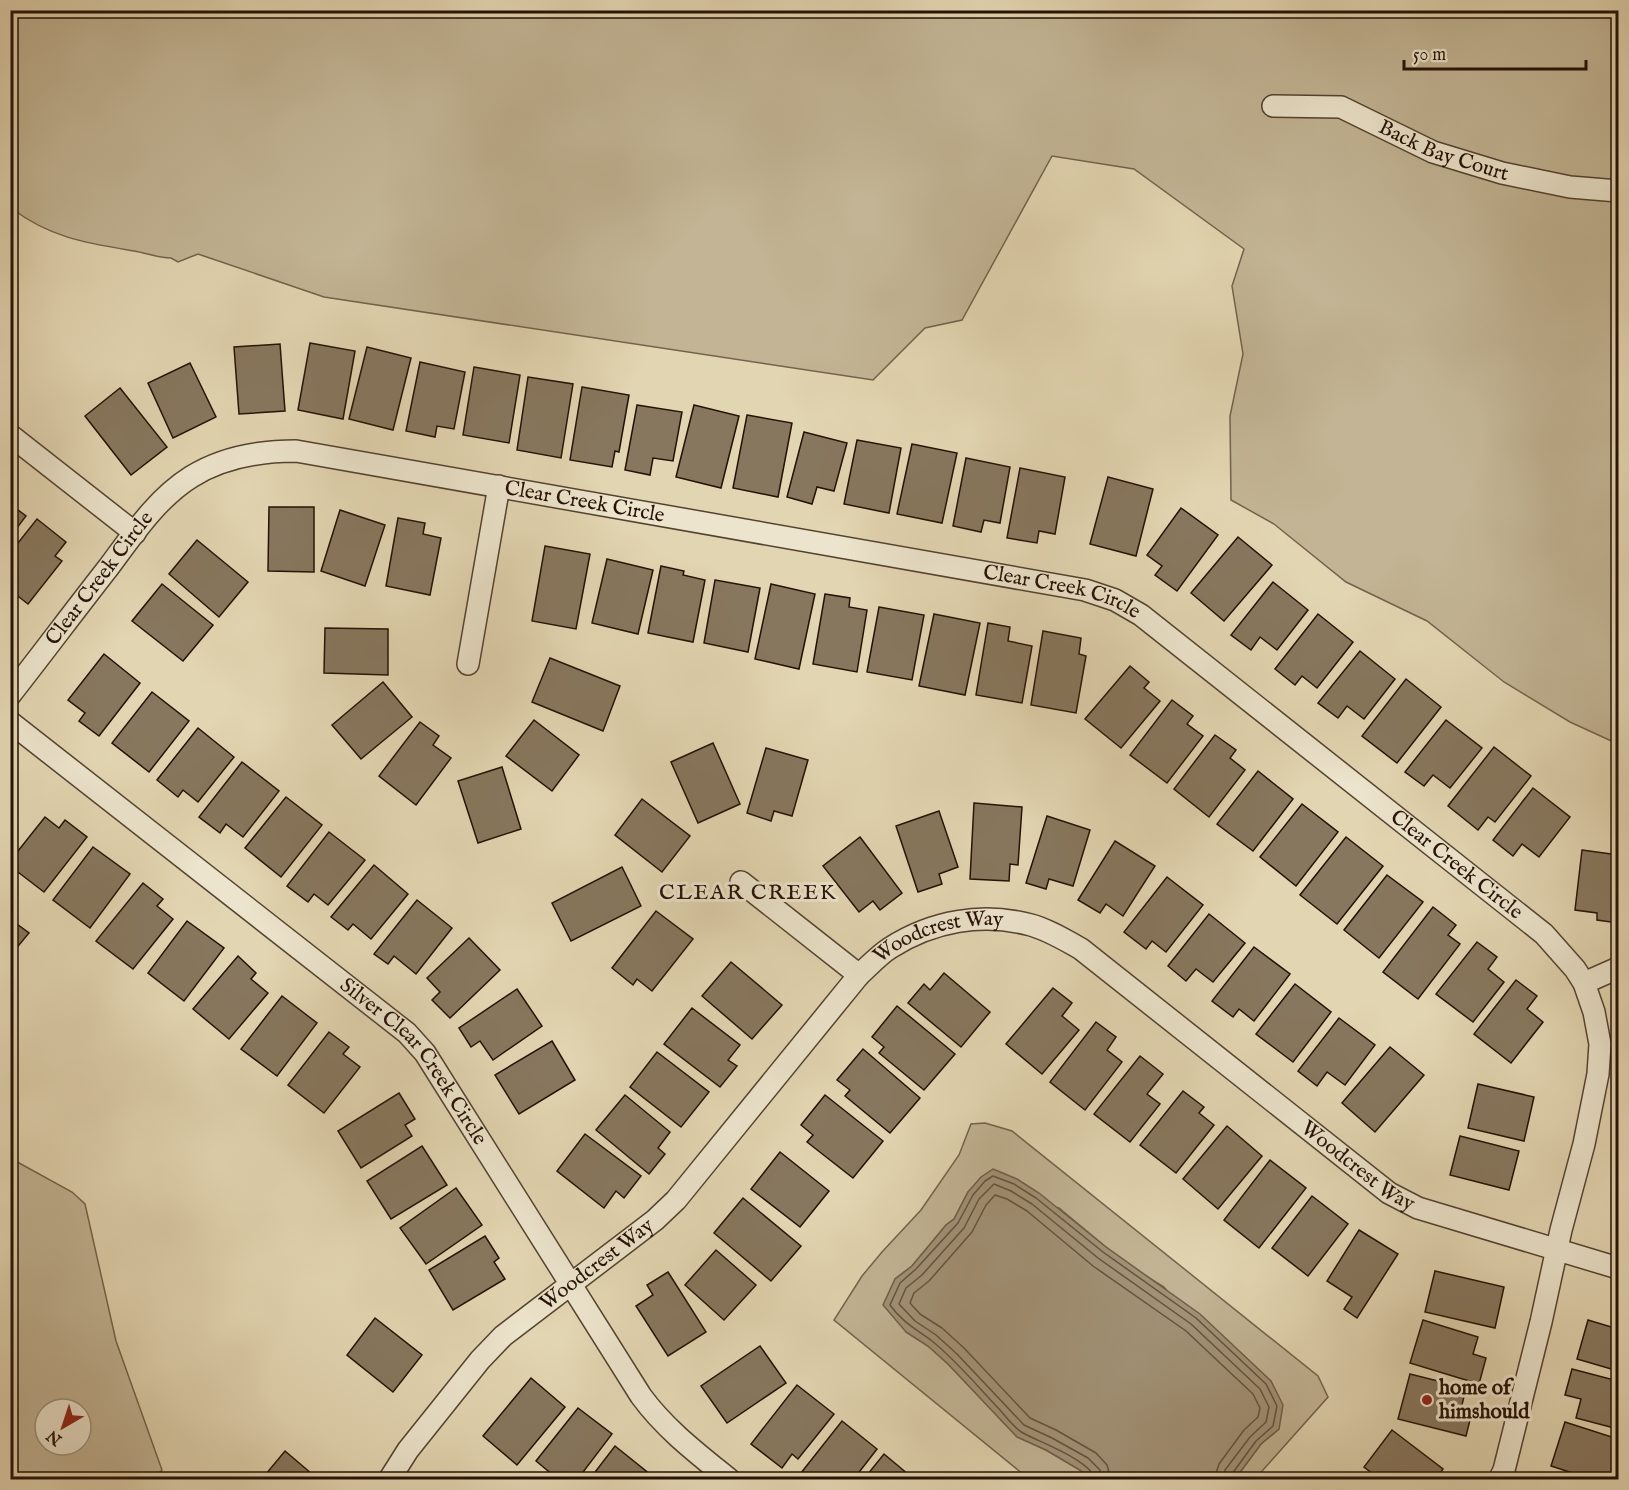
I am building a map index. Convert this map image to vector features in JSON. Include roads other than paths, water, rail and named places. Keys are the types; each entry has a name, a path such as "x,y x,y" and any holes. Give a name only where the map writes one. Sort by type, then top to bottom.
{"street":[{"name":"Back Bay Court","path":"1273,106 1341,107 1433,152 1502,173 1570,187 1618,191"},
{"path":"10,435 135,533"},
{"name":"Clear Creek Circle","path":"10,695 162,500 190,478 216,464 244,455 269,451 296,451 499,486 1085,590 1115,600 1150,622 1544,934 1575,969 1584,983 1594,1012 1600,1044 1598,1074 1584,1144 1556,1250 1504,1470 1499,1479"},
{"path":"468,664 499,486"},
{"name":"Silver Clear Creek Circle","path":"10,722 407,1033 425,1053 653,1413 679,1439 730,1479"},
{"path":"741,882 859,975"},
{"name":"Woodcrest Way","path":"389,1479 408,1450 480,1360 503,1336 655,1220 676,1200 859,975 888,949 918,932 937,925 968,919 1000,919 1032,926 1054,934 1080,949 1389,1194 1418,1208 1618,1268"},
{"path":"1584,983 1618,968"}],"water":[{"path":"993,1169 1017,1179 1039,1193 1106,1247 1200,1314 1271,1381 1283,1405 1279,1429 1261,1444 1235,1479 1091,1479 1046,1450 1017,1437 948,1364 928,1346 906,1332 883,1305 895,1279 912,1266 946,1225 954,1219 968,1192 981,1177"}],"place":[{"name":"home of himshould","path":"1427,1400"}],"district":[{"name":"CLEAR CREEK","path":"748,893"}]}
